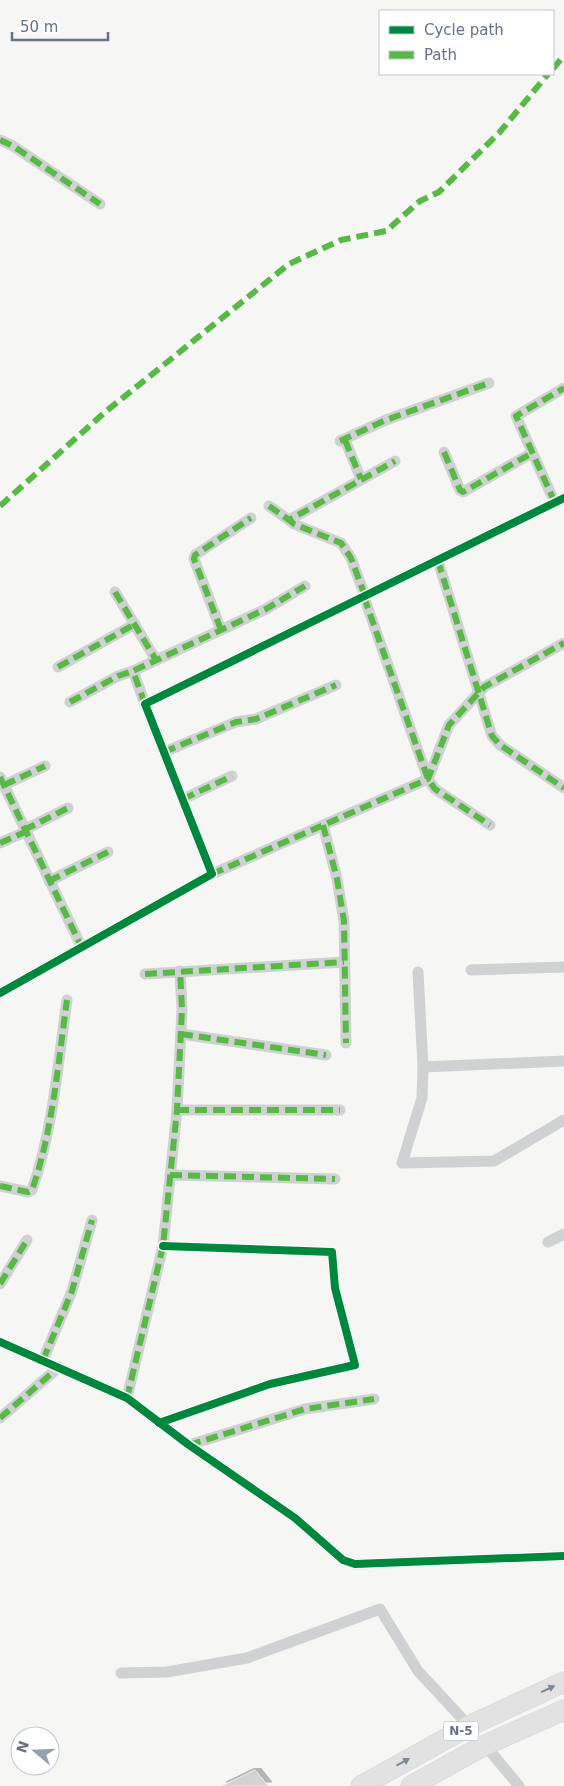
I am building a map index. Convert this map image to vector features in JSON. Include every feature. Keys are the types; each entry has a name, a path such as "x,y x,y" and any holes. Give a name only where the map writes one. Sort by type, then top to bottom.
{"highway":[{"name":"N-5","path":"361,1786 469,1726 564,1682"},
{"name":"N-5","path":"411,1786 485,1745 564,1710"}],"street":[{"path":"0,140 13,146 100,204"},
{"path":"362,479 343,441 386,420 489,383"},
{"path":"145,704 560,501 532,453 516,416 564,388"},
{"path":"444,452 460,490 463,492 532,453"},
{"path":"289,520 395,461"},
{"path":"269,506 294,524 340,543 351,558 428,778 435,789 490,825"},
{"path":"221,630 194,559 195,556 251,518"},
{"path":"438,561 492,736 500,745 564,788"},
{"path":"70,702 118,676 133,671 266,609 305,586"},
{"path":"115,592 156,660"},
{"path":"58,667 135,624"},
{"path":"0,993 212,874 428,778 449,725 484,687 564,643"},
{"path":"133,671 212,874"},
{"path":"164,752 236,722 256,719 336,685"},
{"path":"45,766 2,781 81,946"},
{"path":"183,799 232,776"},
{"path":"0,843 68,808"},
{"path":"322,825 340,896 344,921 346,1043"},
{"path":"49,881 108,852"},
{"path":"145,974 344,962"},
{"path":"471,970 564,967"},
{"path":"128,1398 163,1246 177,1110 181,1034 180,971"},
{"path":"418,972 423,1067 422,1098 402,1163 494,1161 564,1120"},
{"path":"0,1186 28,1192 32,1190 39,1171 53,1100 67,1000"},
{"path":"181,1034 326,1055"},
{"path":"423,1067 564,1061"},
{"path":"177,1110 340,1110"},
{"path":"170,1175 335,1179"},
{"path":"43,1360 72,1291 92,1220"},
{"path":"548,1242 564,1234"},
{"path":"0,1284 27,1240"},
{"path":"160,1423 270,1384 355,1365 335,1288 332,1252 163,1246"},
{"path":"0,1342 128,1398 189,1446 295,1518 343,1560 354,1564 564,1556"},
{"path":"0,1418 59,1367"},
{"path":"189,1446 305,1409 374,1399"},
{"path":"121,1674 168,1672 247,1658 380,1609 418,1671 469,1726"},
{"path":"485,1745 519,1786"}],"building":[{"path":"255,1770 268,1786 222,1786"}],"marked path":[{"path":"554,68 564,55"},
{"path":"0,506 104,413 289,264 341,240 386,231 420,201 439,192 499,133 547,75"},
{"path":"0,140 13,146 100,204"},
{"path":"340,441 386,420 489,383"},
{"path":"555,503 516,416 564,388"},
{"path":"345,440 361,479"},
{"path":"444,452 460,490 463,492 532,453"},
{"path":"365,596 351,558 341,543 294,524 289,520 395,461"},
{"path":"269,506 289,520"},
{"path":"221,630 194,559 195,555 251,518"},
{"path":"438,561 492,736 500,745 564,788"},
{"path":"145,704 133,671 266,609 305,586"},
{"path":"115,592 156,660"},
{"path":"364,597 428,779 435,789 490,825"},
{"path":"58,667 135,624"},
{"path":"212,874 428,779 449,725 484,687 564,643"},
{"path":"70,702 118,676 133,671"},
{"path":"164,752 236,722 256,719 336,685"},
{"path":"4,785 45,766"},
{"path":"183,799 232,776"},
{"path":"0,777 81,946"},
{"path":"24,830 68,808"},
{"path":"323,825 337,879 344,921 346,1043"},
{"path":"0,843 25,832"},
{"path":"49,881 108,852"},
{"path":"145,974 344,962"},
{"path":"127,1398 163,1246 177,1110 182,1009 180,971"},
{"path":"0,1186 28,1192 32,1190 50,1120 67,1000"},
{"path":"181,1034 326,1055"},
{"path":"177,1110 340,1110"},
{"path":"170,1175 335,1179"},
{"path":"43,1360 72,1291 92,1220"},
{"path":"0,1284 27,1240"},
{"path":"0,1418 59,1367"},
{"path":"189,1445 305,1409 374,1399"}],"cycle path":[{"path":"0,993 212,874 145,704 564,498"},
{"path":"159,1423 270,1384 355,1365 335,1288 332,1252 163,1246"},
{"path":"0,1342 127,1398 189,1445 295,1518 343,1560 355,1564 564,1556"}]}
